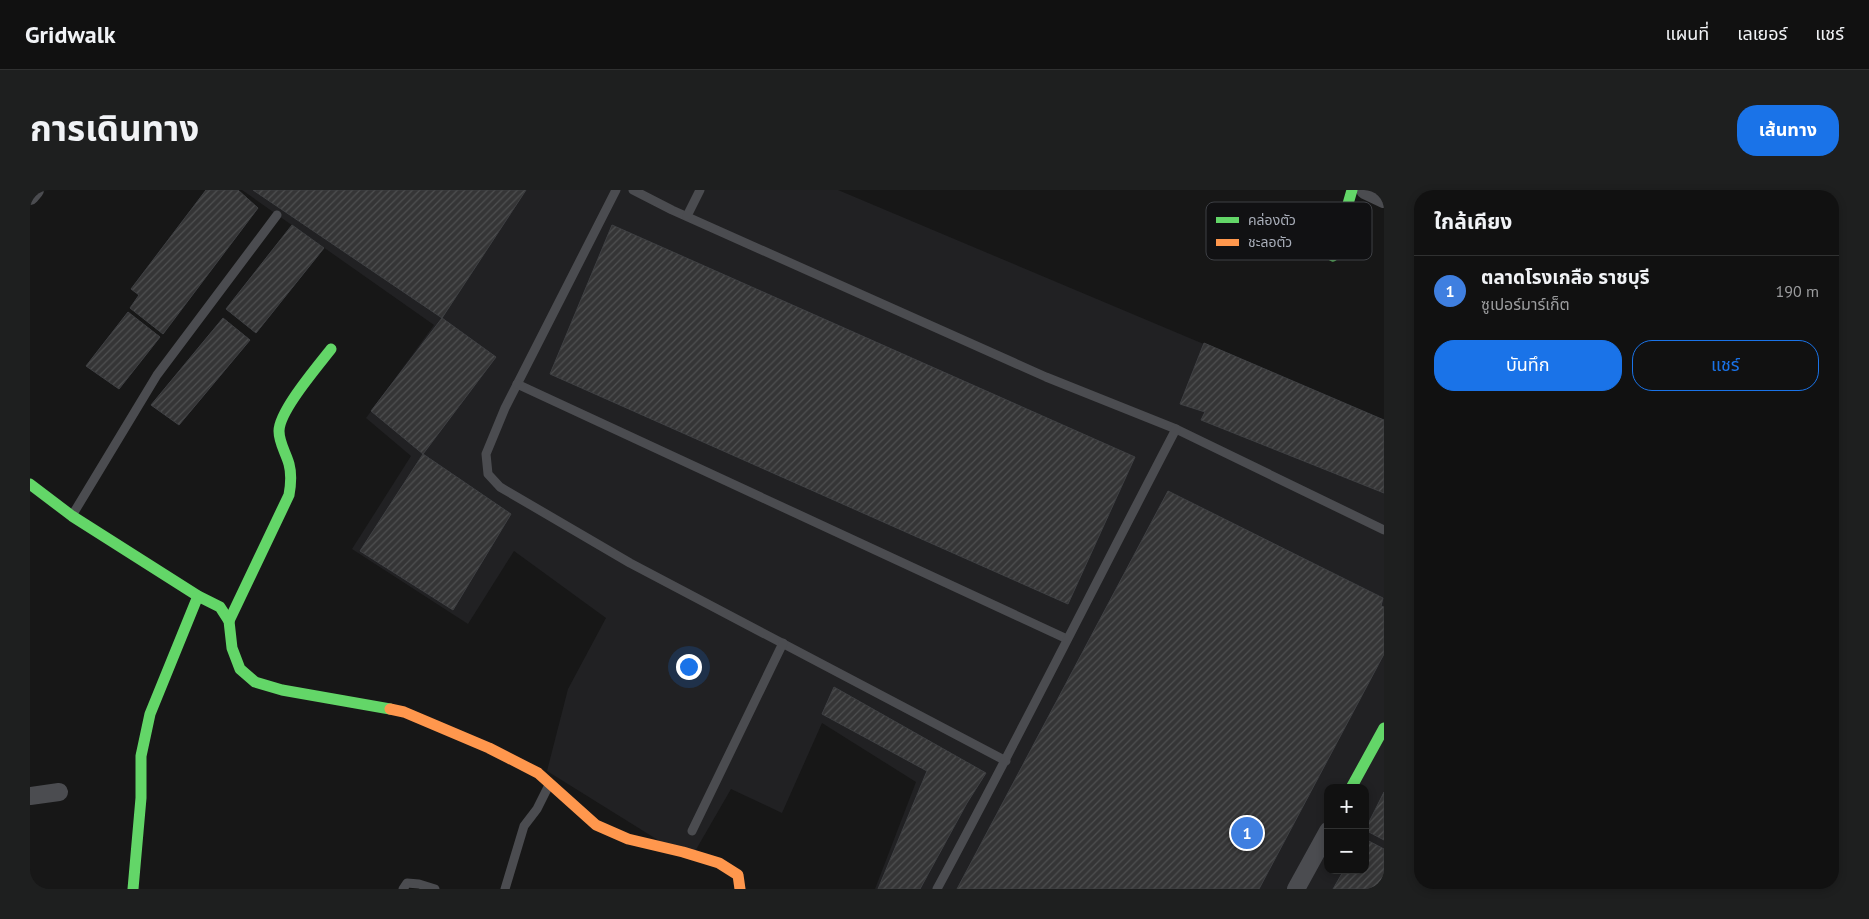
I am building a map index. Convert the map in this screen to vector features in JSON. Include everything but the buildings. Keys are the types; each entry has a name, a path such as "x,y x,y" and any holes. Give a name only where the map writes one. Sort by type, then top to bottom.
{"street":[{"path":"30,196 35,190"},
{"path":"1365,190 1384,199"},
{"path":"331,349 283,415 279,430 292,479 289,495 230,621 232,648 240,669 255,682 282,690 404,712 489,748 538,773 549,785 596,825 628,839 719,863 738,875 740,889"},
{"path":"30,484 72,516 198,596 220,607 230,621"},
{"path":"133,889 141,798 141,756 150,714 198,596"},
{"path":"1353,784 1384,728"},
{"path":"30,796 59,792"},
{"path":"1296,889 1324,838"}],"lane":[{"path":"616,190 505,408 486,454 488,474 500,487 630,563 1006,761"},
{"path":"633,190 1046,377 1176,429 1384,530"},
{"path":"687,216 700,190"},
{"path":"72,516 157,375 277,215"},
{"path":"517,384 1067,639"},
{"path":"937,889 1006,761 1176,429"},
{"path":"692,831 783,643"},
{"path":"505,889 524,826 537,809 549,785"},
{"path":"403,889 407,883 419,884 435,889"}],"shaded area":[{"path":"242,190 838,190 1384,420 1384,889 875,889 916,782 822,723 782,813 731,789 690,860 547,771 568,689 606,618 514,551 468,624 352,549 411,456 366,418 434,325"}],"traffic: fast":[{"path":"1349,202 1352,190"},
{"path":"229,621 289,495 291,472 280,440 281,422 285,412 300,389 331,349"},
{"path":"30,484 72,516 198,596 220,607 229,621 232,648 240,669 255,682 282,690 390,709"},
{"path":"133,889 141,798 141,756 150,714 198,596"},
{"path":"1353,784 1384,728"}],"traffic: slow":[{"path":"390,709 404,712 489,748 538,773 596,825 628,839 719,863 738,875 740,889"}],"place":[{"name":"ตลาดโรงเกลือ ราชบุรี","path":"1247,833"}]}
